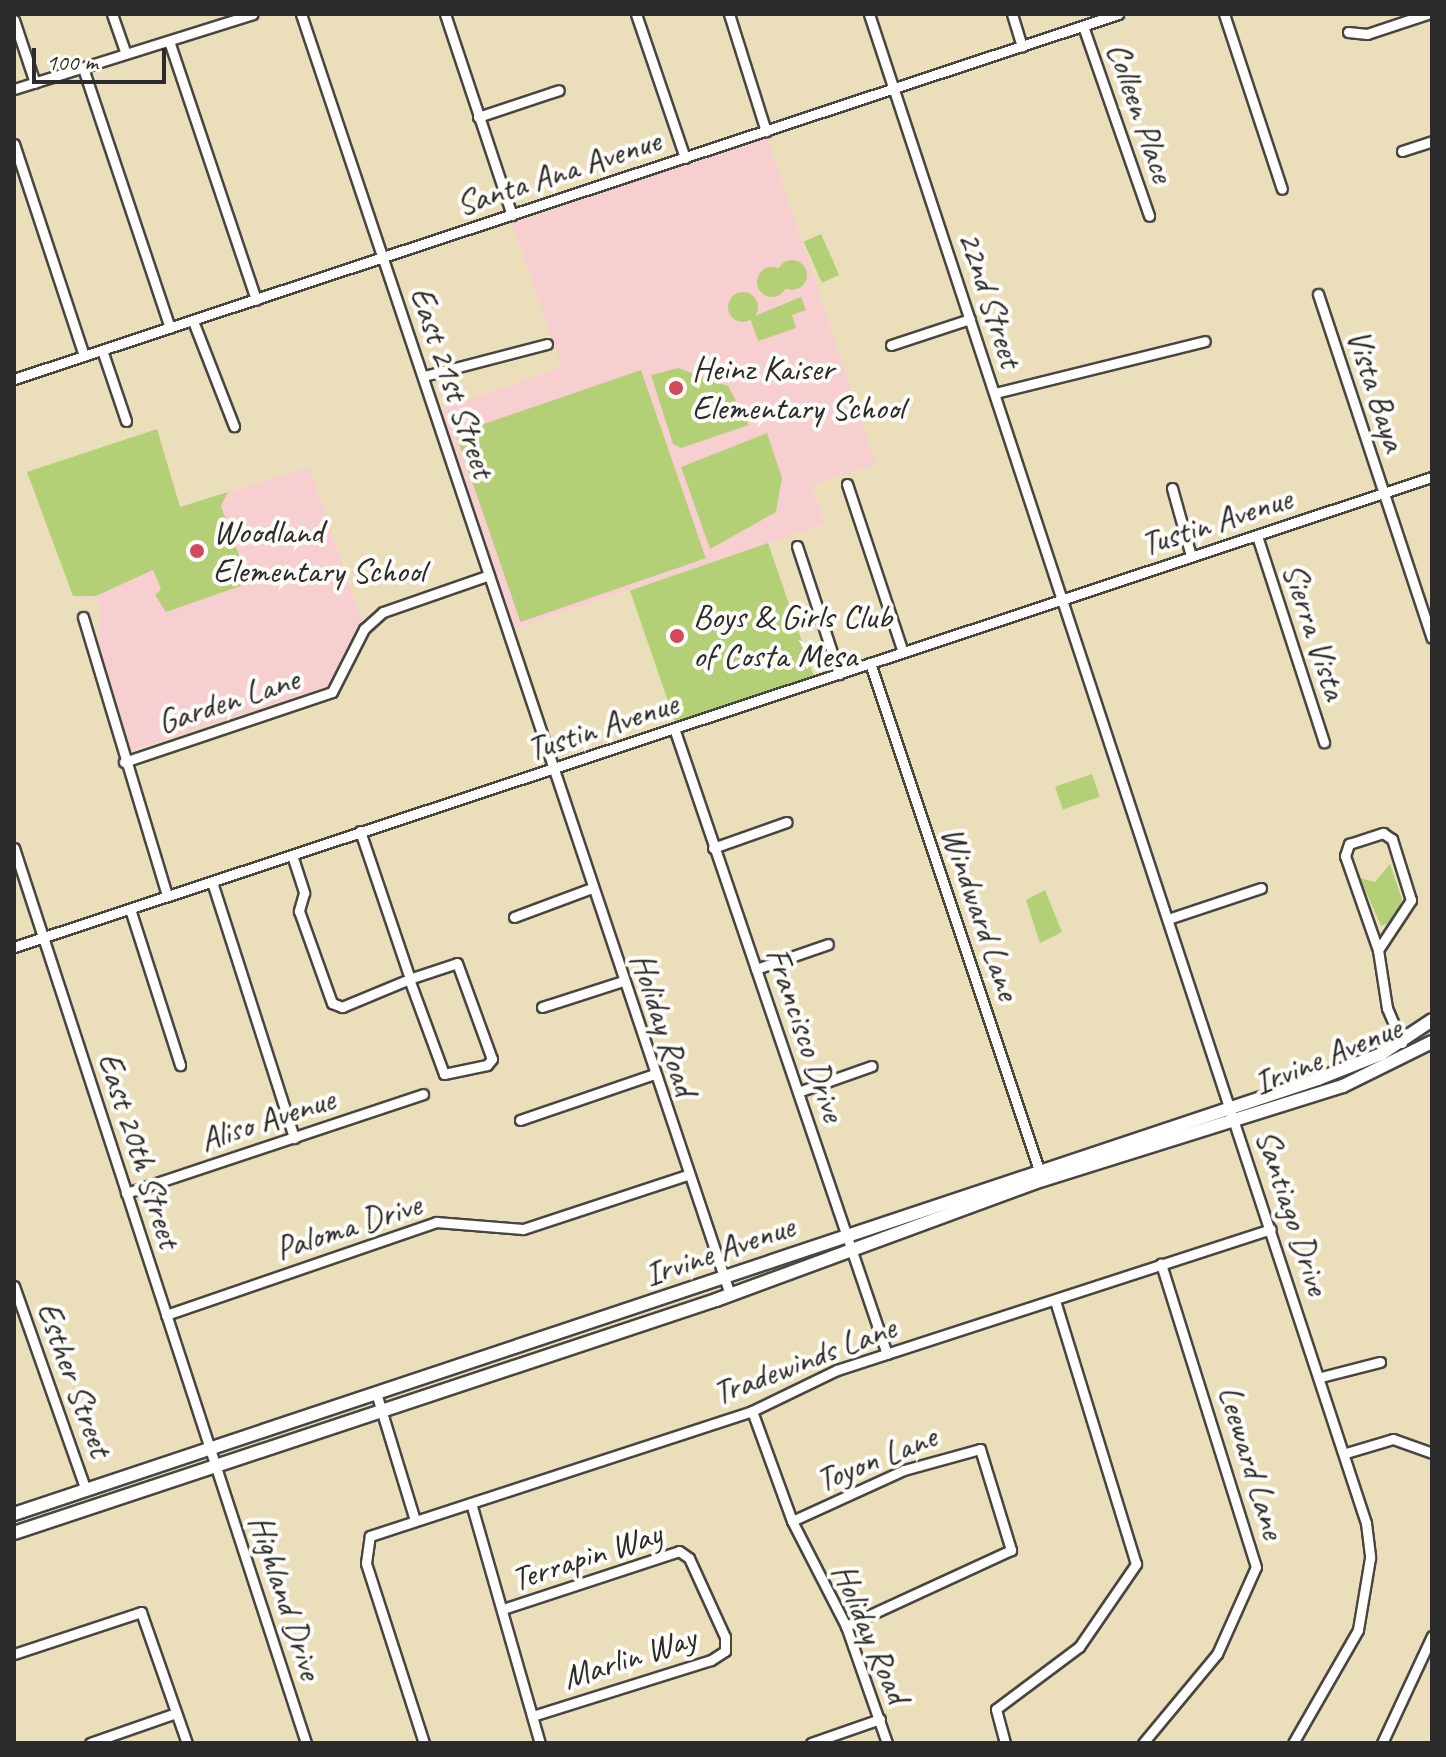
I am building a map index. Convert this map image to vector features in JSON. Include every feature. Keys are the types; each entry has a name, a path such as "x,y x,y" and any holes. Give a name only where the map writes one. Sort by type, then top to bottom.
{"main road":[{"name":"Irvine Avenue","path":"14,1514 1041,1176 1402,1043 1432,1020"},
{"name":"Irvine Avenue","path":"1041,1176 1343,1086 1432,1042"},
{"path":"1343,1086 1392,1059 1402,1043"},
{"name":"Irvine Avenue","path":"14,1533 381,1414 730,1295 850,1241"}],"street":[{"path":"112,14 126,54"},
{"path":"14,89 253,14"},
{"name":"East 21st Street","path":"301,14 424,376 552,769"},
{"path":"445,14 512,215"},
{"path":"636,14 685,158"},
{"path":"729,14 766,131"},
{"name":"22nd Street","path":"869,14 1063,600"},
{"path":"1012,14 1022,46"},
{"name":"Santa Ana Avenue","path":"14,379 1118,14"},
{"path":"1224,14 1282,189"},
{"path":"1348,32 1427,14"},
{"path":"14,20 35,83"},
{"name":"Colleen Place","path":"1083,26 1149,216"},
{"path":"169,41 256,300"},
{"path":"83,68 170,328"},
{"path":"478,117 559,90"},
{"path":"1402,151 1432,141"},
{"path":"14,144 84,356"},
{"name":"Vista Baya","path":"1318,294 1432,638"},
{"path":"891,345 970,319"},
{"path":"193,321 234,426"},
{"path":"995,393 1205,341"},
{"path":"424,376 547,344"},
{"path":"102,350 126,421"},
{"name":"Tustin Avenue","path":"14,947 360,831 675,731 870,663 1432,477"},
{"path":"847,484 903,652"},
{"path":"1172,488 1191,556"},
{"name":"Sierra Vista","path":"1257,536 1324,742"},
{"path":"797,546 839,674"},
{"name":"Garden Lane","path":"124,762 332,692 364,629 383,612 489,575"},
{"name":"Santiago Drive","path":"1063,600 1346,1453 1366,1523 1366,1596 1358,1630 1293,1743"},
{"path":"83,617 124,762 167,895"},
{"name":"Windward Lane","path":"870,663 1041,1176"},
{"name":"Francisco Drive","path":"675,731 887,1354"},
{"name":"Holiday Road","path":"552,769 730,1295"},
{"path":"713,848 787,822"},
{"path":"292,855 304,893 299,911 332,1003 342,1007 408,976 460,965 492,1059 487,1065 444,1074 408,976 360,831"},
{"path":"1378,950 1411,900 1392,839 1383,833 1349,844 1345,856 1378,950 1387,1008 1402,1043"},
{"name":"East 20th Street","path":"14,848 215,1468"},
{"path":"212,882 294,1138"},
{"path":"514,917 592,888"},
{"path":"1168,919 1261,888"},
{"path":"130,909 180,1065"},
{"path":"756,969 828,944"},
{"path":"542,1007 623,981"},
{"path":"798,1092 872,1066"},
{"path":"520,1120 654,1074"},
{"name":"Aliso Avenue","path":"126,1193 423,1094"},
{"name":"Paloma Drive","path":"166,1315 436,1222 523,1229 687,1175"},
{"name":"Tradewinds Lane","path":"424,1743 363,1548 370,1536 752,1411 887,1354 1271,1229"},
{"name":"Leeward Lane","path":"1143,1743 1217,1654 1256,1567 1161,1263"},
{"name":"Esther Street","path":"14,1289 86,1490"},
{"path":"1005,1743 996,1709 1079,1647 1136,1564 1055,1301"},
{"path":"1321,1377 1380,1362"},
{"path":"377,1396 415,1520"},
{"name":"Holiday Road","path":"752,1411 792,1521 846,1626 887,1743"},
{"path":"1346,1453 1393,1439 1432,1453"},
{"name":"Toyon Lane","path":"792,1521 904,1470 980,1449 1011,1550 846,1626"},
{"name":"Highland Drive","path":"215,1468 306,1743"},
{"path":"471,1503 536,1715 540,1743"},
{"name":"Terrapin Way","path":"503,1609 684,1552"},
{"name":"Marlin Way","path":"536,1715 725,1651 725,1637 684,1552"},
{"path":"14,1654 141,1612 187,1743"},
{"path":"1382,1743 1432,1636"},
{"path":"90,1743 176,1713"},
{"path":"811,1743 880,1719"}],"shaded area":[{"name":"Heinz Kaiser Elementary School","path":"767,136 876,464 812,485 825,524 514,629 442,409 562,367 512,224"},
{"name":"Woodland Elementary School","path":"157,429 180,507 309,467 363,623 328,686 131,751 98,640 101,609 96,596 74,598 36,497 71,459"}],"green space":[{"path":"821,234 839,275 822,283 804,242"},
{"path":"792,260 798,261 806,269 806,281 798,289 792,290 786,289 778,281 777,275 778,269 786,261"},
{"path":"772,267 778,268 786,276 786,288 778,296 772,297 766,296 758,288 757,282 758,276 766,268"},
{"path":"743,292 749,293 757,301 757,313 749,321 743,322 737,321 729,313 728,307 729,301 737,293"},
{"path":"801,297 806,310 792,315 796,328 758,341 750,318"},
{"path":"678,368 728,386 749,425 681,448 673,444 651,375"},
{"path":"641,370 706,558 520,622 456,434"},
{"path":"157,429 180,507 228,492 221,506 249,583 166,612 155,595 161,589 153,570 96,596 73,596 27,472"},
{"path":"767,433 782,478 776,512 710,549 681,467"},
{"path":"768,543 816,681 677,729 630,591"},
{"path":"1092,774 1100,797 1063,809 1055,787"},
{"path":"1390,864 1402,899 1394,921 1381,926 1360,878 1375,882"},
{"path":"1045,890 1062,932 1040,943 1026,900"}],"place":[{"name":"Heinz Kaiser Elementary School","path":"676,388"},
{"name":"Woodland Elementary School","path":"197,551"},
{"name":"Boys & Girls Club of Costa Mesa","path":"677,636"}]}
